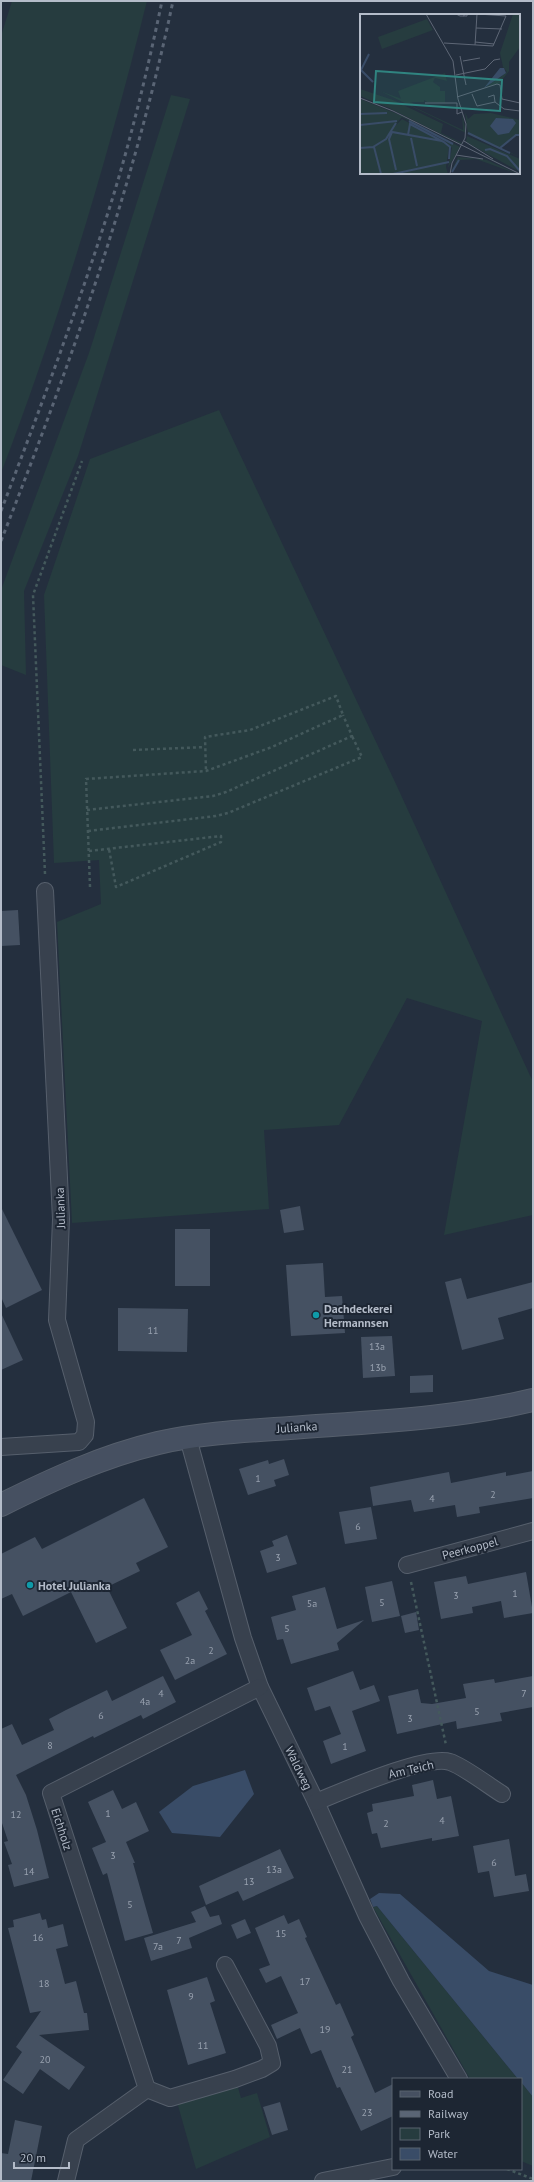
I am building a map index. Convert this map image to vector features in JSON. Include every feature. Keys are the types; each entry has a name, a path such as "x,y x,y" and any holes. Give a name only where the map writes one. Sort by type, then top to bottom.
{"street":[{"name":"Julianka","path":"1,1447 80,1442 85,1435 86,1422 57,1320 61,1219 45,891"},
{"name":"Julianka","path":"1,1505 58,1477 95,1462 158,1443 241,1430 444,1417 533,1400"},
{"name":"Waldweg","path":"188,1438 243,1638 260,1687 316,1802 370,1922 401,1981 458,2078"},
{"name":"Peerkoppel","path":"407,1565 533,1531"},
{"name":"Eichholz","path":"147,2089 51,1793 260,1687"},
{"name":"Am Teich","path":"316,1802 382,1775 424,1763 449,1761 502,1794"},
{"path":"66,2181 76,2140 147,2089 170,2098 235,2079 262,2069 272,2063 268,2046 225,1965"},
{"path":"323,2181 392,2167"}],"path":[{"path":"45,891 33,595 82,461"},
{"path":"88,831 216,816 228,813 362,757 336,696 250,730 205,737 206,771"},
{"path":"90,887 86,779 206,771 272,747 343,715"},
{"path":"87,810 213,796 237,788 352,736"},
{"path":"133,750 205,747"},
{"path":"89,851 221,836 221,842 116,887 109,849"},
{"path":"407,1565 449,1761"},
{"path":"510,2170 533,2179"}],"green space":[{"path":"12,1 147,1 116,121 63,298 23,415 1,473 1,36"},
{"path":"171,95 190,99 78,456 24,591 26,675 1,665 1,590 89,353"},
{"path":"219,410 395,782 533,1082 533,1215 444,1235 482,1021 407,998 339,1125 264,1130 269,1209 72,1223 57,922 101,904 99,860 54,863 44,595 90,459"},
{"path":"377,1906 517,2078 469,2078 373,1907"},
{"path":"522,2083 533,2097 533,2166 522,2161"},
{"path":"237,2084 241,2098 257,2093 270,2137 196,2169 177,2102"}],"water":[{"path":"245,1770 254,1794 220,1837 172,1833 159,1812 193,1786"},
{"path":"379,1893 400,1894 489,1971 533,1985 533,2097 522,2083 522,2078 517,2078 377,1906 373,1907 370,1899"}],"building":[{"path":"18,910 20,945 1,946 1,911"},
{"path":"300,1206 304,1230 284,1233 280,1210"},
{"path":"1,1207 42,1290 6,1308 1,1297"},
{"path":"175,1229 210,1229 210,1286 175,1286"},
{"name":"Dachdeckerei Hermannsen","path":"323,1263 325,1297 342,1296 345,1333 291,1336 286,1265"},
{"path":"461,1278 467,1299 533,1282 533,1308 498,1318 504,1339 462,1350 445,1282"},
{"path":"118,1308 188,1309 187,1352 118,1351"},
{"path":"1,1313 23,1360 1,1370"},
{"path":"392,1336 395,1376 363,1378 361,1337"},
{"path":"433,1375 433,1392 410,1393 410,1376"},
{"path":"284,1459 289,1475 274,1480 276,1486 248,1495 239,1469 268,1460 269,1464"},
{"path":"533,1471 533,1498 479,1507 480,1513 457,1517 455,1505 414,1512 411,1500 373,1506 370,1487 449,1472 451,1483 506,1472 506,1476"},
{"path":"144,1498 168,1547 136,1563 140,1571 107,1587 127,1628 96,1643 71,1592 23,1616 12,1594 1,1599 1,1554 35,1537 42,1549"},
{"path":"371,1507 377,1539 345,1544 339,1512"},
{"path":"287,1535 297,1564 267,1573 260,1551 274,1546 272,1541"},
{"path":"526,1572 533,1613 504,1618 501,1601 472,1607 473,1613 441,1619 434,1582 466,1576 468,1584"},
{"path":"392,1581 400,1616 372,1622 365,1587"},
{"path":"325,1587 337,1629 364,1620 337,1643 339,1650 291,1664 283,1639 277,1640 271,1617 296,1610 292,1596"},
{"path":"199,1591 208,1609 205,1611 227,1654 175,1680 160,1650 192,1635 176,1603"},
{"path":"416,1612 419,1630 405,1633 401,1616"},
{"path":"353,1671 360,1690 374,1685 380,1701 352,1711 366,1751 331,1764 323,1741 341,1734 330,1706 315,1711 307,1688"},
{"path":"163,1676 176,1702 143,1719 141,1715 94,1738 93,1736 16,1775 26,1795 37,1830 49,1878 14,1887 8,1865 12,1864 4,1842 8,1841 1,1820 1,1729 12,1724 22,1745 54,1730 49,1719 66,1710 107,1690 112,1701"},
{"path":"533,1676 533,1707 500,1713 502,1721 457,1729 456,1721 397,1734 388,1696 418,1689 421,1703 432,1704 466,1698 463,1684 494,1679 495,1683"},
{"path":"433,1780 437,1799 451,1796 459,1836 432,1841 432,1838 381,1848 377,1833 372,1834 367,1813 373,1811 372,1804 414,1796 412,1785"},
{"path":"113,1790 122,1809 136,1802 149,1831 126,1842 135,1863 133,1863 153,1933 125,1941 107,1873 103,1875 92,1848 106,1842 88,1802"},
{"path":"509,1839 515,1876 526,1874 529,1891 494,1897 489,1871 478,1873 473,1846"},
{"path":"280,1849 294,1878 243,1901 238,1891 206,1905 199,1886"},
{"path":"205,1906 210,1917 219,1915 222,1924 189,1938 192,1948 151,1961 144,1938 196,1922 191,1912"},
{"path":"40,1913 42,1920 46,1919 48,1928 63,1924 68,1946 56,1949 65,1984 76,1981 84,2013 87,2013 89,2030 39,2035 85,2067 69,2090 40,2069 23,2094 3,2080 22,2052 16,2047 41,2011 30,2013 8,1928 14,1927 13,1920"},
{"path":"284,1915 288,1924 299,1919 307,1937 305,1938 336,2005 340,2003 354,2035 351,2037 375,2093 392,2084 392,2116 361,2131 340,2087 337,2088 321,2050 311,2054 300,2028 277,2039 271,2025 298,2013 281,1976 266,1983 259,1969 270,1965 255,1928"},
{"path":"245,1919 251,1933 237,1939 231,1925"},
{"path":"207,1977 215,2001 210,2003 226,2053 188,2065 167,1990"},
{"path":"280,2102 288,2130 272,2135 263,2107"},
{"path":"15,2120 42,2126 31,2181 1,2181 1,2153 8,2154"}],"railway":[{"path":"1,511 59,357 112,200 139,101 162,1"},
{"path":"1,541 52,408 120,207 157,70 173,1"}],"place":[{"name":"Dachdeckerei Hermannsen","path":"316,1315"},
{"name":"Hotel Julianka","path":"30,1585"}]}
